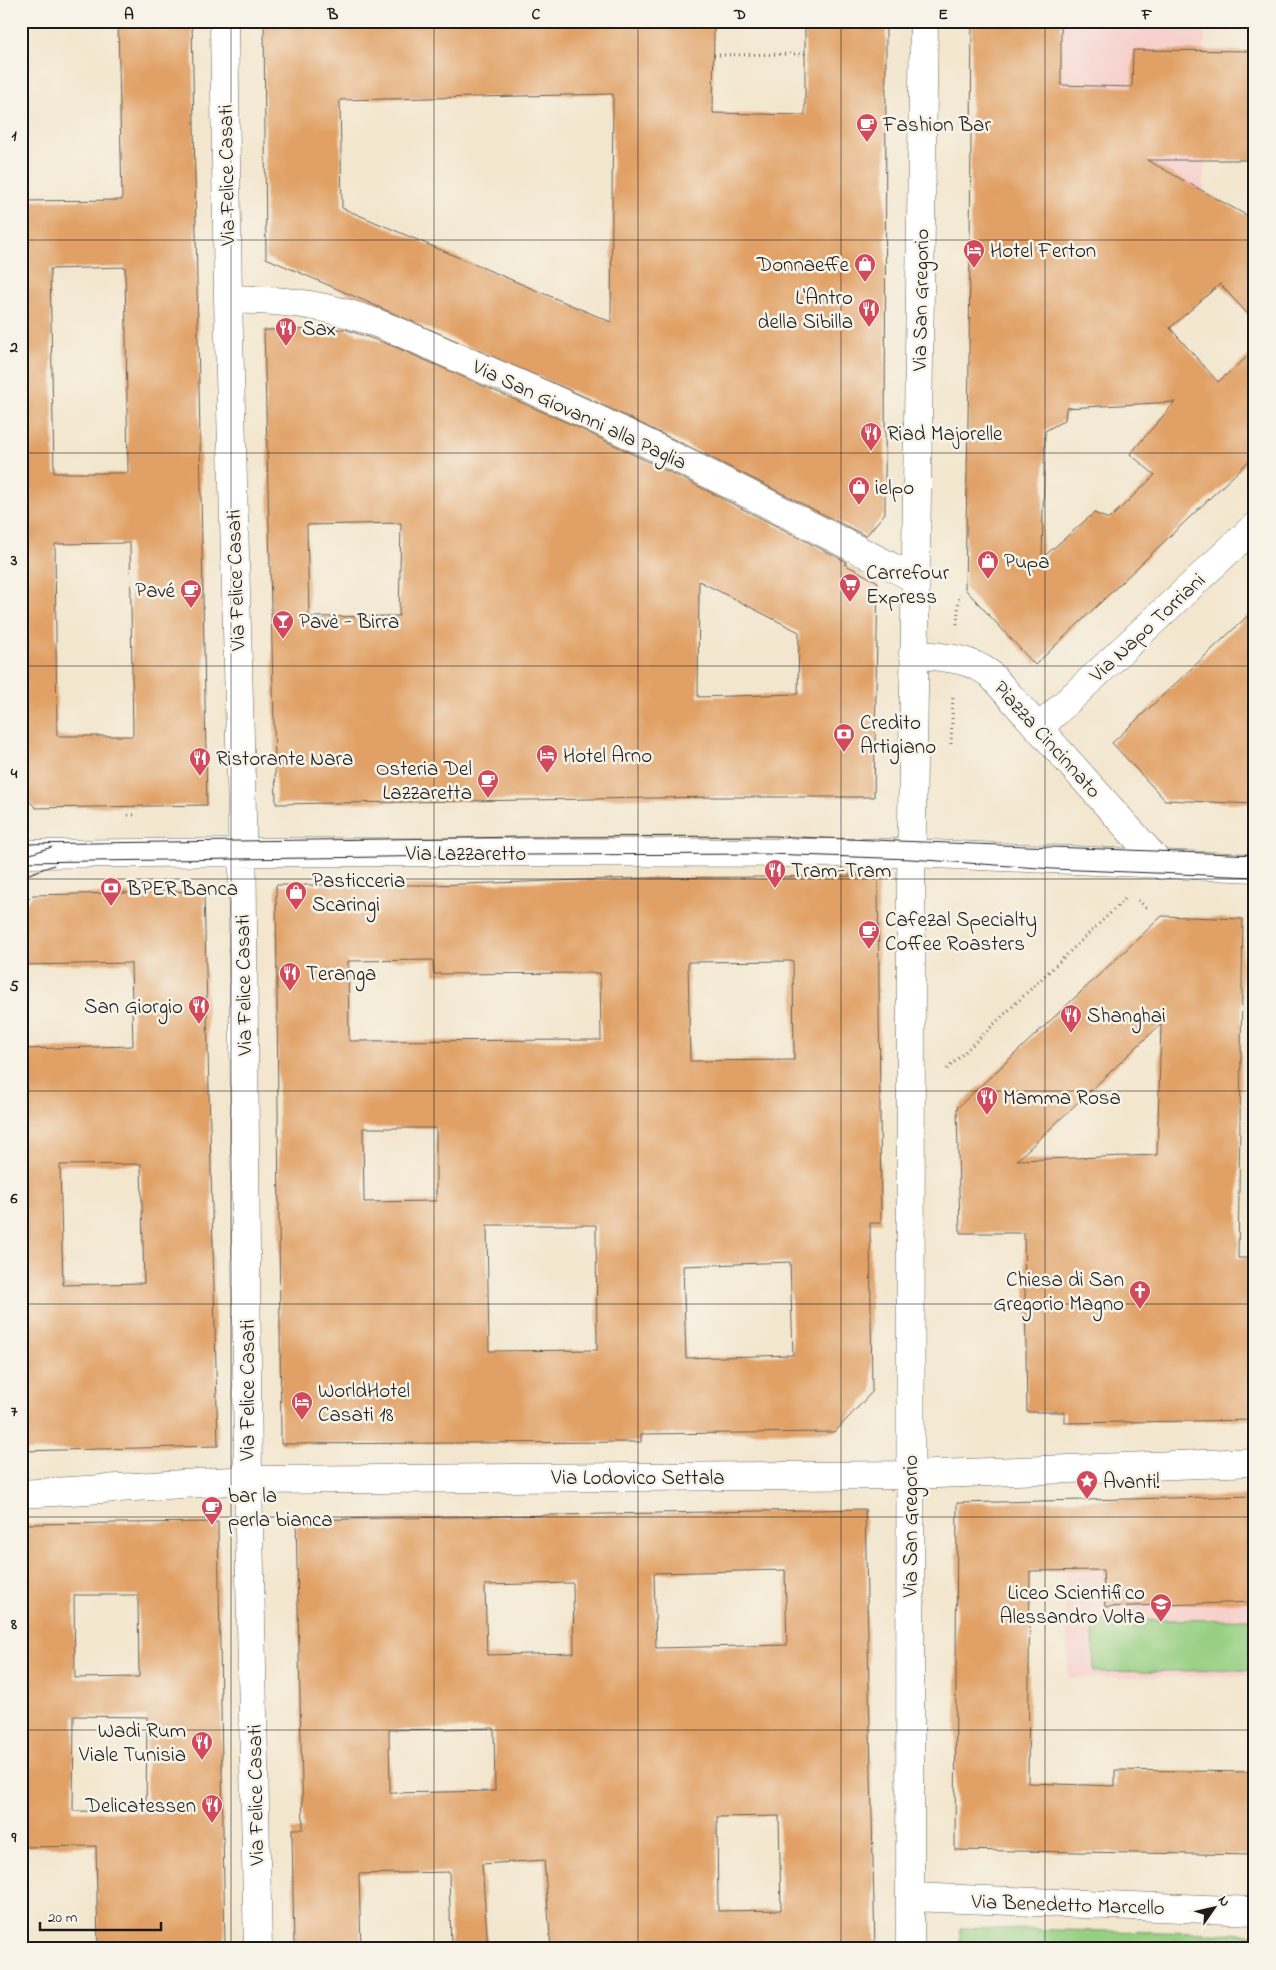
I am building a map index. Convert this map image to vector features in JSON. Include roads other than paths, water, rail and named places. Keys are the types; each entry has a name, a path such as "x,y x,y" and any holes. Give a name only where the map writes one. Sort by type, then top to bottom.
{"street":[{"name":"Via Felice Casati","path":"224,21 228,300 242,852 248,1480 258,1949"},
{"name":"Via San Gregorio","path":"916,579 924,21"},
{"name":"Via San Giovanni alla Paglia","path":"228,300 285,301 311,305 341,312 375,324 588,414 916,579"},
{"name":"Via Napo Torriani","path":"1039,728 1255,526"},
{"path":"916,579 913,654 911,853 1255,868"},
{"name":"Piazza Cincinnato","path":"913,654 955,659 977,665 990,674 1161,865"},
{"name":"Via Lazzaretto","path":"21,854 242,852 911,853"},
{"name":"Via San Gregorio","path":"910,1949 911,853"},
{"name":"Via Lodovico Settala","path":"21,1494 248,1480 909,1475 1255,1462"},
{"name":"Via Benedetto Marcello","path":"911,1897 1255,1911"}],"tram line":[{"path":"21,844 528,837 771,836 1255,855"},
{"path":"21,857 52,847"},
{"path":"21,862 527,855 768,854 911,859 1053,869 1255,877"},
{"path":"21,877 54,865"}],"place":[{"name":"Fashion Bar","path":"867,143"},
{"name":"Hotel Ferton","path":"974,269"},
{"name":"Donnaeffe","path":"865,283"},
{"name":"L'Antro della Sibilla","path":"869,328"},
{"name":"Sax","path":"286,347"},
{"name":"Riad Majorelle","path":"871,452"},
{"name":"ielpo","path":"859,506"},
{"name":"Pupa","path":"988,580"},
{"name":"Carrefour Express","path":"850,603"},
{"name":"Pavé","path":"191,609"},
{"name":"Pavè - Birra","path":"283,640"},
{"name":"Credito Artigiano","path":"844,753"},
{"name":"Hotel Arno","path":"547,774"},
{"name":"Ristorante Nara","path":"200,777"},
{"name":"Osteria Del Lazzaretta","path":"488,799"},
{"name":"Tram-Tram","path":"775,889"},
{"name":"BPER Banca","path":"111,907"},
{"name":"Pasticceria Scaringi","path":"296,911"},
{"name":"Cafezal Specialty Coffee Roasters","path":"869,950"},
{"name":"Teranga","path":"290,992"},
{"name":"San Giorgio","path":"199,1025"},
{"name":"Shanghai","path":"1071,1034"},
{"name":"Mamma Rosa","path":"987,1116"},
{"name":"Chiesa di San Gregorio Magno","path":"1140,1310"},
{"name":"WorldHotel Casati 18","path":"302,1421"},
{"name":"Avanti!","path":"1087,1500"},
{"name":"bar la perla bianca","path":"212,1526"},
{"name":"Liceo Scientifico Alessandro Volta","path":"1161,1623"},
{"name":"Wadi Rum Viale Tunisia","path":"202,1761"},
{"name":"Delicatessen","path":"212,1824"}]}
